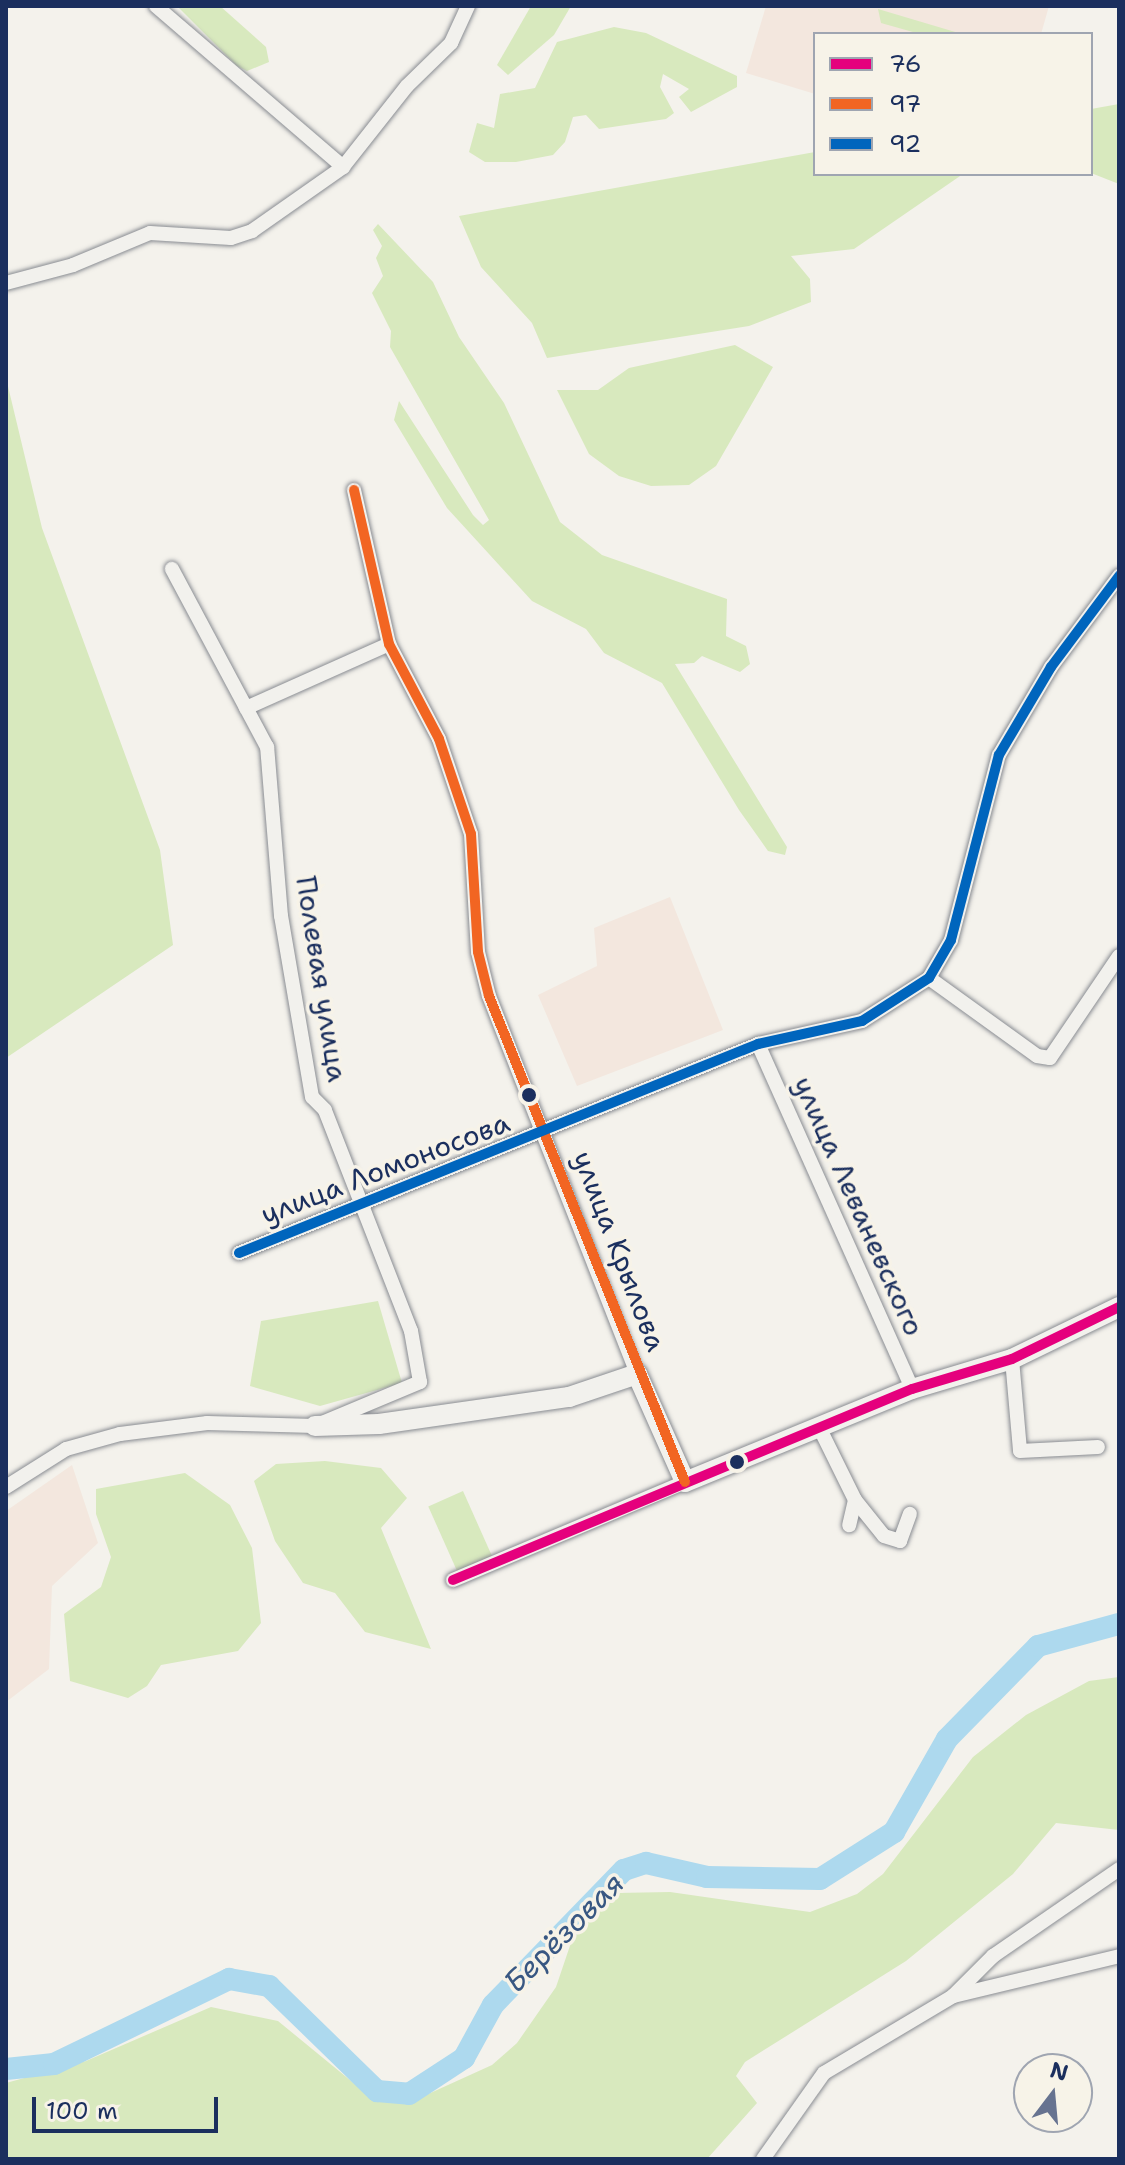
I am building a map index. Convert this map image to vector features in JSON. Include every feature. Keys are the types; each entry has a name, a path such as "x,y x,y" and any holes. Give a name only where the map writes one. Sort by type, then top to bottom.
{"street":[{"path":"156,6 343,167"},
{"path":"6,283 73,265 150,233 242,235 343,167 407,86 451,43 468,6"},
{"name":"улица Крылова","path":"354,490 389,644 439,739 471,834 478,952 489,996 637,1374 685,1482"},
{"name":"Полевая улица","path":"172,569 246,708 274,772 281,916 312,1097 325,1110 411,1331 420,1382 315,1426"},
{"name":"улица Ломоносова","path":"239,1253 544,1133 758,1044 862,1021 929,978 951,940 999,755 1051,667 1119,576"},
{"path":"246,708 389,644"},
{"path":"929,978 1037,1056 1050,1058 1119,956"},
{"name":"улица Леваневского","path":"758,1044 912,1389"},
{"path":"453,1580 912,1389 1012,1359 1119,1307"},
{"path":"1012,1359 1020,1451 1098,1447"},
{"path":"6,1487 66,1449 120,1434 207,1423 379,1424 569,1397 637,1374"},
{"path":"819,1427 855,1500 884,1536 900,1541 910,1514"},
{"path":"849,1525 855,1500"},
{"path":"763,2159 824,2073 953,1996 993,1956 1119,1869"},
{"path":"953,1996 1119,1956"}],"shaded area":[{"path":"766,6 1049,6 1042,32 813,32 813,93 746,73"},
{"path":"670,897 723,1030 577,1086 538,995 597,966 594,928"},
{"path":"72,1465 98,1543 52,1586 49,1669 6,1702 6,1511"}],"green space":[{"path":"177,6 220,6 266,47 269,62 247,71 237,66"},
{"path":"531,6 571,6 554,35 508,75 497,65"},
{"path":"878,9 955,32 913,32 881,23"},
{"path":"614,27 646,33 737,76 737,87 691,112 679,97 689,89 663,74 660,87 674,113 666,119 599,129 586,115 573,117 565,142 553,155 516,162 485,162 469,152 477,123 494,128 500,94 535,88 557,42"},
{"path":"1119,104 1119,184 1093,174 1093,109"},
{"path":"813,152 813,176 960,176 854,249 791,256 810,279 811,302 749,326 547,358 532,323 481,267 459,216"},
{"path":"378,224 433,282 459,337 504,403 560,522 602,555 727,599 726,636 746,646 750,664 740,672 702,656 694,663 675,664 787,847 785,855 768,851 739,810 662,683 604,653 586,629 532,601 447,508 394,420 399,401 473,515 483,525 489,520 390,347 391,331 372,293 383,276 376,258 382,246 373,230"},
{"path":"735,345 773,367 716,466 689,485 651,486 619,476 589,454 557,390 598,390 629,368"},
{"path":"6,378 42,528 160,850 173,945 6,1058"},
{"path":"378,1301 402,1383 320,1406 250,1386 261,1321"},
{"path":"325,1461 381,1468 407,1498 381,1528 431,1649 365,1632 335,1593 303,1583 275,1541 254,1481 276,1464"},
{"path":"185,1473 230,1505 252,1548 261,1623 238,1651 161,1665 147,1686 128,1698 70,1681 64,1614 101,1587 111,1557 96,1514 96,1489"},
{"path":"463,1491 492,1556 457,1571 428,1506"},
{"path":"1119,1677 1119,1830 1056,1823 1013,1874 906,1961 745,2062 736,2076 757,2103 707,2159 6,2159 6,2083 86,2061 211,2007 278,2021 367,2094 398,2103 415,2100 492,2065 517,2043 556,1987 577,1925 616,1893 670,1892 810,1912 857,1894 883,1874 973,1757 1026,1715 1089,1681"}],"waterway":[{"name":"Берёзовая","path":"6,2069 54,2064 229,1979 269,1986 377,2091 409,2094 464,2058 493,2005 624,1870 646,1863 707,1877 820,1879 894,1832 947,1739 1038,1646 1119,1624"}],"transit line":[{"name":"97","path":"354,490 389,644 439,739 471,834 478,952 489,996 685,1482"},
{"name":"92","path":"239,1253 758,1044 862,1021 929,978 951,940 999,755 1051,667 1119,576"},
{"name":"76","path":"453,1580 912,1389 1012,1359 1119,1307"}]}
